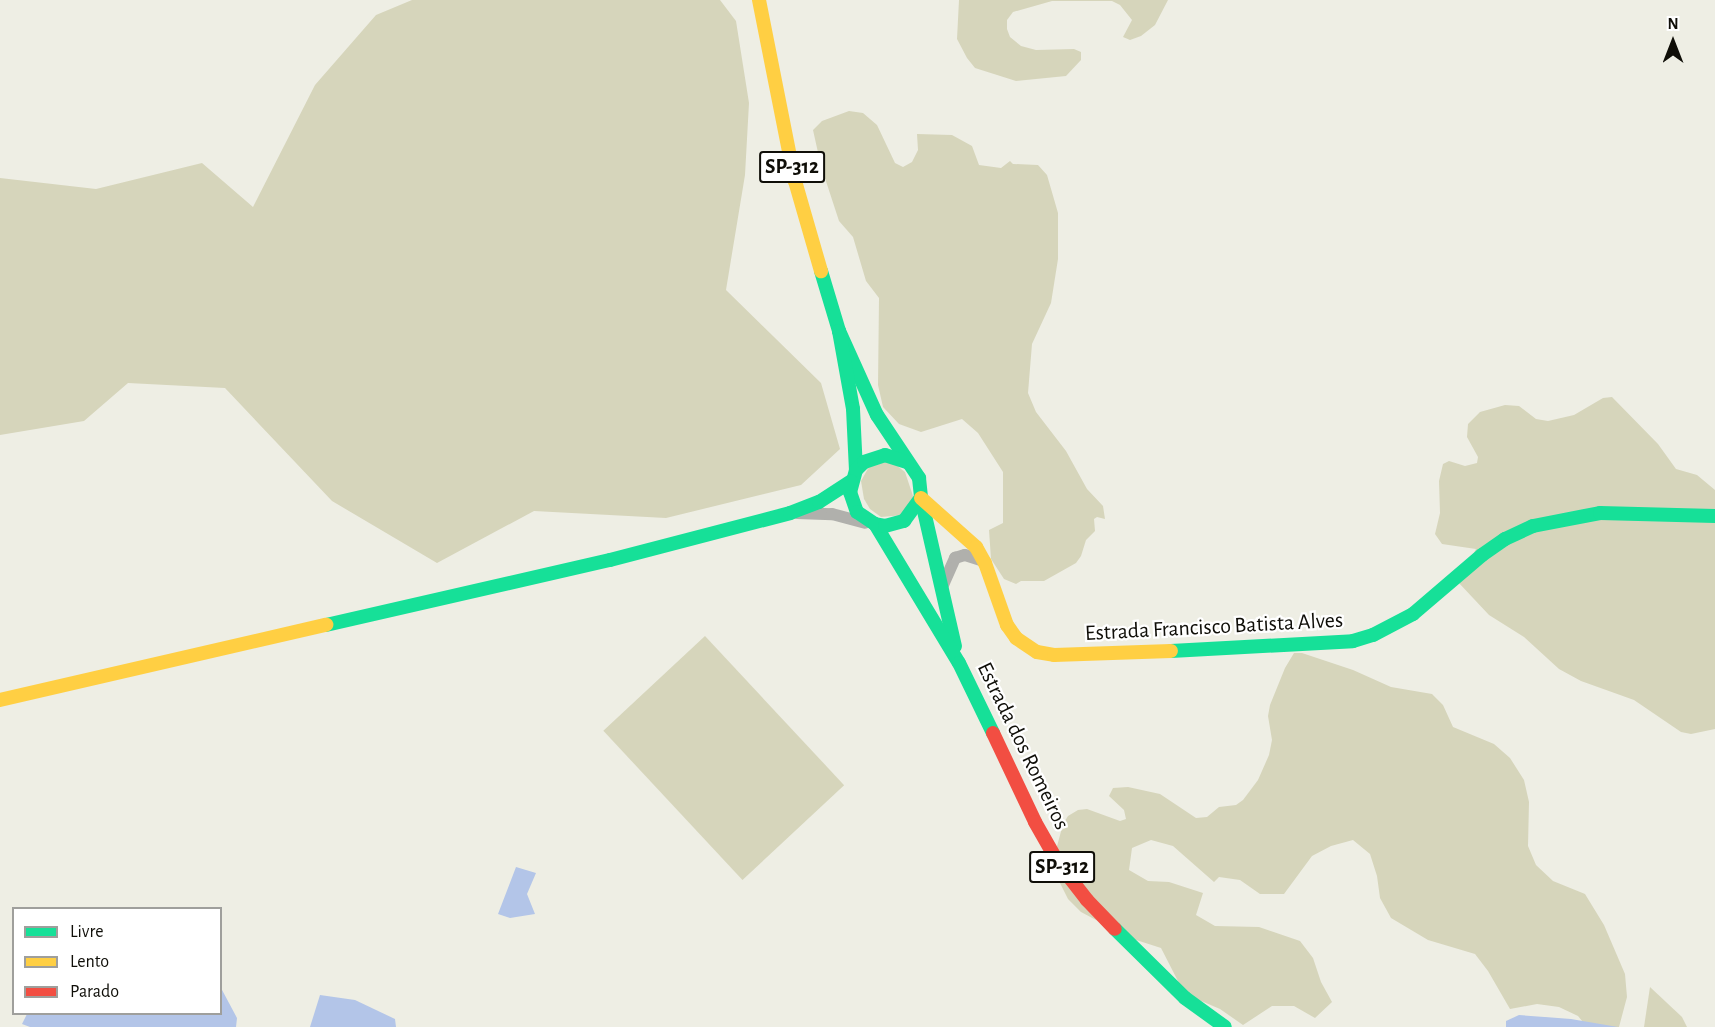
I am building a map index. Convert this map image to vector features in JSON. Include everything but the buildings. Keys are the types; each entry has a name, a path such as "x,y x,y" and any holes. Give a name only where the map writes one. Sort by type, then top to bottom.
{"street":[{"name":"Estrada dos Romeiros","path":"759,0 795,181 839,331 853,409 852,502 857,512 875,524 959,663 1035,822 1059,864 1087,900 1150,966 1185,998 1225,1027"},
{"name":"Estrada dos Romeiros","path":"839,331 878,415 919,478 921,498 959,663"},
{"path":"0,700 610,560 790,513 819,502 854,476 874,457 885,455 907,462"},
{"path":"790,513 832,514 885,526 904,521 911,515 921,498"},
{"name":"Estrada Francisco Batista Alves","path":"921,498 936,515 970,540 986,562 1007,625 1016,638 1037,652 1076,655 1333,644 1374,635 1394,626 1420,609 1482,555 1505,539 1533,526 1600,513 1715,516"},
{"path":"942,586 955,558 965,555 986,562"}],"green space":[{"path":"412,0 720,0 736,21 749,103 745,175 726,290 821,383 840,449 801,485 666,518 534,511 437,563 332,501 225,388 128,383 84,421 0,435 0,178 96,189 202,163 253,207 315,85 376,15"},
{"path":"959,0 1168,0 1155,25 1141,36 1130,40 1123,37 1132,20 1120,5 1112,1 1052,1 1013,12 1007,20 1007,29 1010,37 1021,46 1036,50 1074,49 1081,52 1081,60 1066,76 1016,81 975,68 967,58 957,39"},
{"path":"849,111 863,113 877,125 895,163 903,167 912,162 918,150 917,134 952,135 972,146 979,165 1001,168 1010,161 1013,164 1038,165 1047,175 1058,213 1058,259 1051,303 1032,344 1028,393 1036,412 1066,451 1087,489 1103,506 1105,519 1097,517 1094,519 1095,531 1086,540 1076,563 1044,581 1021,581 1016,584 1004,579 991,559 989,530 1003,523 1003,472 978,433 962,419 921,432 899,424 883,407 878,385 879,298 866,281 853,237 839,221 821,166 813,130 822,121"},
{"path":"1612,397 1658,444 1676,469 1697,475 1715,490 1715,729 1691,734 1681,732 1634,700 1581,681 1559,669 1524,637 1489,615 1458,582 1476,549 1442,544 1435,534 1440,513 1439,481 1443,464 1449,461 1465,466 1477,463 1478,457 1467,437 1468,424 1480,412 1505,405 1519,406 1536,419 1548,421 1574,415 1603,398"},
{"path":"891,461 905,472 914,499 904,515 881,517 870,509 864,499 861,481 870,465"},
{"path":"705,636 844,785 742,880 603,731"},
{"path":"1294,653 1302,653 1353,670 1391,687 1432,694 1443,705 1453,727 1494,744 1510,758 1524,780 1529,802 1528,846 1536,865 1553,881 1585,894 1604,925 1625,974 1627,997 1619,1027 1587,1027 1578,1016 1559,1007 1537,1004 1510,1009 1488,971 1475,954 1428,940 1391,918 1380,898 1377,876 1370,854 1353,840 1331,846 1312,856 1284,894 1260,894 1240,880 1219,877 1214,882 1173,846 1151,840 1132,848 1129,870 1148,881 1169,882 1203,893 1196,915 1215,926 1259,927 1300,941 1313,958 1321,982 1332,1002 1315,1018 1294,1006 1272,1006 1243,1025 1220,1009 1192,997 1180,985 1161,948 1130,938 1081,912 1068,899 1059,881 1056,850 1063,824 1068,816 1078,810 1087,809 1120,821 1126,819 1124,810 1109,796 1113,788 1128,787 1160,794 1196,818 1207,817 1219,807 1236,805 1243,800 1258,780 1269,755 1272,740 1268,716 1270,705 1285,668"},
{"path":"1650,987 1682,1017 1687,1027 1644,1027"}],"water":[{"path":"516,867 536,873 527,894 535,914 510,918 498,914"},
{"path":"222,990 237,1018 236,1027 30,1027 22,1024 26,1015 222,1015"},
{"path":"320,995 355,1000 395,1019 396,1027 310,1027"},
{"path":"1519,1015 1571,1019 1618,1027 1506,1027 1506,1021"}],"traffic: fast":[{"path":"821,271 839,331 877,415 919,478 921,498 955,646"},
{"path":"839,331 853,409 856,470 850,492 857,512 875,524 959,663 993,733"},
{"path":"856,470 864,462 885,455 907,462"},
{"path":"326,625 610,560 790,513 819,502 851,481"},
{"path":"875,524 885,526 904,521 921,498"},
{"path":"1171,651 1353,641 1373,635 1413,614 1482,555 1505,539 1533,526 1600,513 1715,516"},
{"path":"1115,929 1185,998 1225,1027"}],"traffic: slow":[{"path":"759,0 795,181 821,271"},
{"path":"921,498 976,547 985,563 1007,625 1016,638 1037,652 1054,655 1171,651"},
{"path":"0,700 326,625"}],"traffic: jam":[{"path":"993,733 1035,822 1059,864 1087,900 1115,929"}]}
